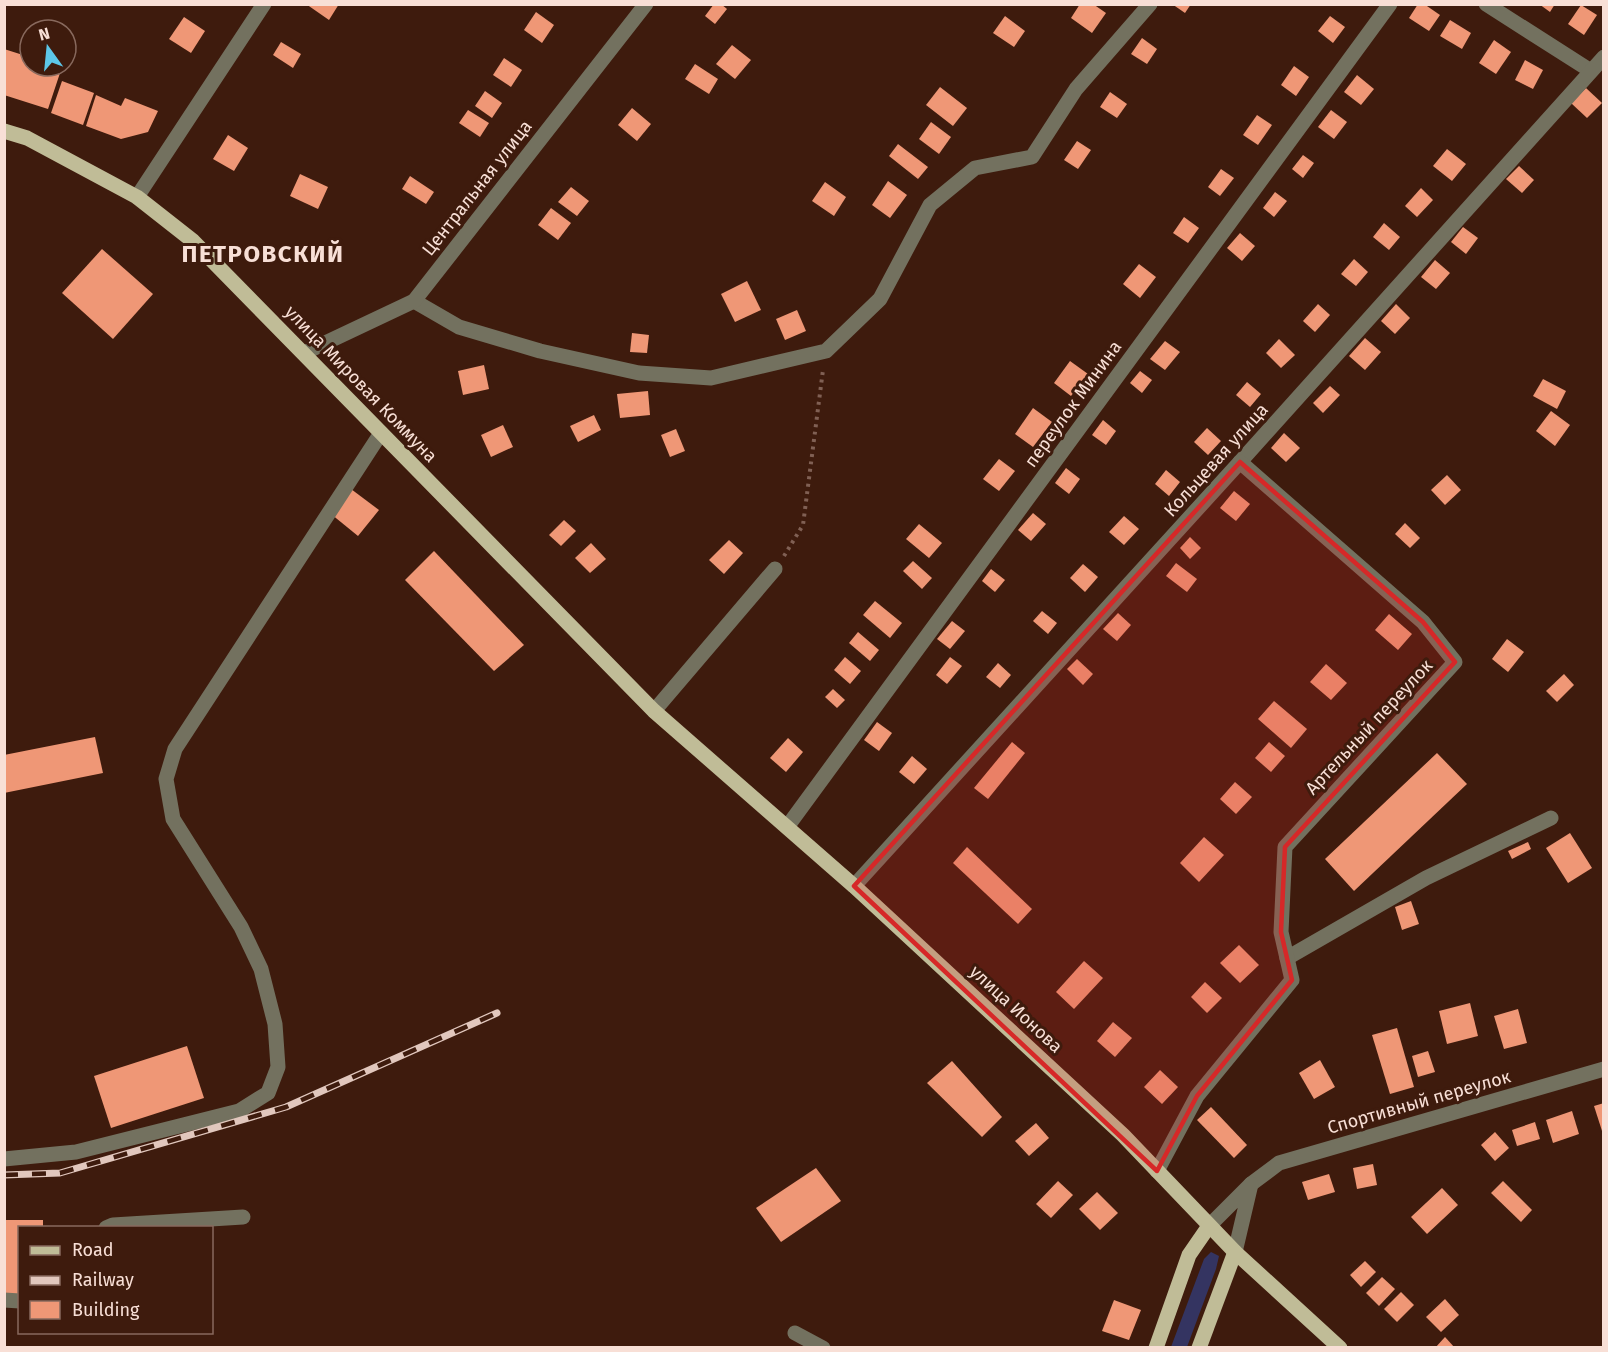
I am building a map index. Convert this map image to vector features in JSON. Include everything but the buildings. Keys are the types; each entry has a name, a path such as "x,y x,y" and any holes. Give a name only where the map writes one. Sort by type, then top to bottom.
{"main road":[{"name":"улица Мировая Коммуна","path":"4,131 27,138 136,197 193,241 654,711"},
{"name":"улица Ионова","path":"654,711 854,886 1123,1135 1235,1252 1340,1347"},
{"path":"1156,1347 1189,1255 1209,1226"},
{"path":"1199,1347 1235,1252"}],"street":[{"path":"136,197 264,4"},
{"name":"Центральная улица","path":"304,353 414,301 646,4"},
{"path":"414,301 459,327 540,351 639,373 711,378 826,351 880,298 930,205 975,168 1032,157 1076,89 1150,4"},
{"name":"переулок Минина","path":"787,827 1390,4"},
{"path":"1486,4 1591,71"},
{"name":"Кольцевая улица","path":"854,886 1604,57"},
{"path":"4,1159 76,1152 239,1111 268,1093 278,1067 275,1024 261,969 241,927 172,819 166,778 175,749 381,433"},
{"name":"Артельный переулок","path":"1158,1172 1197,1096 1292,980 1281,932 1285,847 1455,662 1423,622 1240,462"},
{"path":"654,711 775,569"},
{"path":"1287,958 1426,878 1551,818"},
{"name":"Спортивный переулок","path":"1209,1226 1251,1184 1279,1163 1604,1069"},
{"path":"1235,1252 1251,1184"},
{"path":"110,1226 243,1217"},
{"path":"795,1333 823,1347"}],"path":[{"path":"775,569 803,525 826,351"}],"highlighted area":[{"path":"1240,462 1423,622 1455,662 1285,847 1281,932 1292,980 1197,1096 1157,1171 854,886"}],"shaded area":[{"path":"1211,1252 1219,1256 1216,1269 1187,1347 1171,1347 1204,1259"}],"railway":[{"path":"4,1175 60,1173 286,1107 497,1013"}],"district":[{"name":"ПЕТРОВСКИЙ","path":"263,254"}]}
